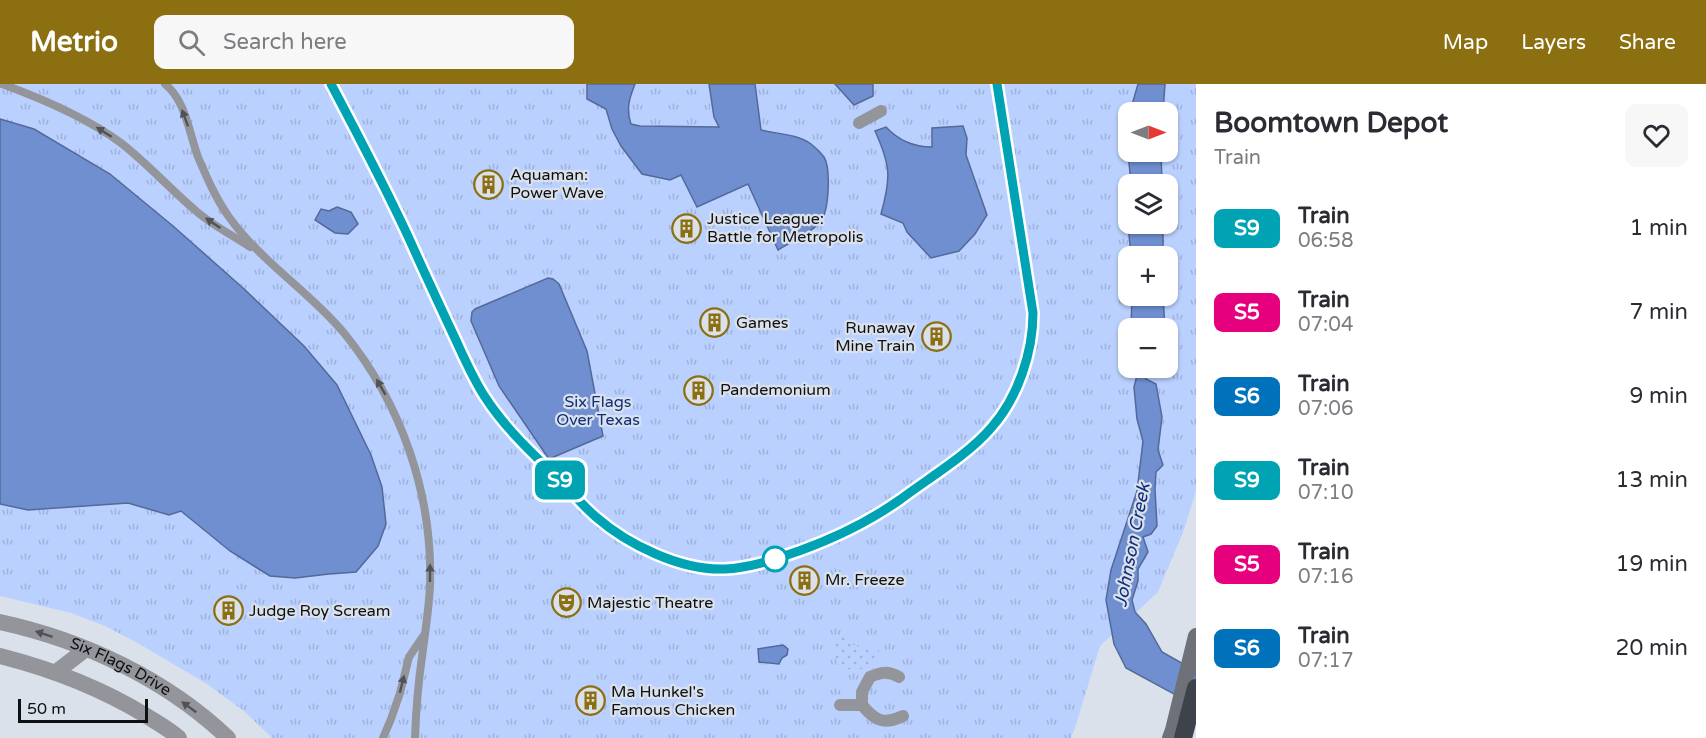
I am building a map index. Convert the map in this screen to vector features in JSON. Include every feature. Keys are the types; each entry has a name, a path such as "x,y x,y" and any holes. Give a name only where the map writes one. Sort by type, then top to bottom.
{"highway":[{"path":"1175,735 1196,688"}],"main road":[{"path":"1175,735 1196,636"}],"street":[{"path":"859,123 881,111"},
{"name":"Six Flags Drive","path":"0,622 37,631 121,665 148,680 206,719 228,738"},
{"path":"56,672 86,649"},
{"name":"Six Flags Drive","path":"0,656 56,672 116,698 179,738"},
{"path":"899,676 890,672 870,676 862,692 862,705 868,713 880,720 891,722 903,716"},
{"path":"840,705 862,705"}],"lane":[{"path":"2,84 31,95 98,128 128,149 197,212 262,255"},
{"path":"165,84 180,105 198,156 221,206 262,255 330,316 354,345 384,393 404,436 418,476 429,545 430,584 415,738"},
{"path":"383,738 400,693 409,657 426,632"}],"green space":[{"name":"Six Flags Over Texas","path":"0,84 1196,84 1196,491 1184,530 1158,592 1100,646 1071,738 272,738 245,712 207,684 136,642 105,626 71,613 0,596"},
{"path":"845,637 849,640 848,643 870,651 879,648 878,665 865,674 865,669 847,669 839,665 833,643 834,639"}],"water":[{"path":"587,84 635,84 629,104 631,124 719,127 714,117 709,84 755,84 761,130 793,136 805,141 824,157 828,171 828,189 824,216 807,233 778,250 748,184 697,207 681,175 670,180 642,174 621,146 612,129 606,109 587,99"},
{"path":"835,84 873,84 873,96 854,105"},
{"path":"1138,84 1165,84 1164,102 1133,102"},
{"path":"0,119 34,129 110,174 243,288 304,346 337,385 371,455 382,487 386,524 378,546 356,572 295,578 270,576 230,551 181,511 169,515 128,503 28,510 0,504"},
{"path":"963,126 967,138 966,155 987,215 975,234 959,251 931,258 907,232 903,223 881,214 887,191 888,172 875,131 886,127 907,142 932,147 932,128"},
{"path":"1129,162 1161,162 1162,174 1130,174"},
{"path":"337,207 351,212 358,224 348,234 335,233 315,220 321,209 329,211"},
{"path":"1129,234 1163,234 1163,246 1130,246"},
{"path":"548,278 559,284 587,351 603,436 549,459 499,386 471,321 472,312 475,309"},
{"path":"1132,306 1164,306 1164,318 1131,318"},
{"name":"Johnson Creek","path":"1136,378 1146,378 1156,384 1162,417 1158,450 1163,465 1156,472 1157,526 1151,534 1143,537 1148,552 1138,569 1138,581 1132,600 1135,612 1146,624 1162,652 1196,671 1196,706 1126,668 1114,644 1106,600 1111,570 1137,491 1143,441 1137,419 1134,387"},
{"path":"783,645 788,649 787,655 779,664 759,662 758,649"}],"railway":[{"path":"330,84 393,204 472,374 501,419 586,508 609,527 640,546 674,561 691,566 725,569 754,565 799,551 865,522 901,499 967,450 987,432 1006,408 1026,361 1033,313 997,84"}],"train":[{"name":"S9","path":"331,84 397,211 473,377 495,413 580,502 614,531 668,559 711,569 727,569 769,561 819,544 867,521 971,447 989,431 1000,417 1024,369 1032,340 1033,313 997,84"}],"place":[{"name":"Aquaman: Power Wave","path":"489,184"},
{"name":"Justice League: Battle for Metropolis","path":"686,228"},
{"name":"Games","path":"715,323"},
{"name":"Runaway Mine Train","path":"936,337"},
{"name":"Pandemonium","path":"699,390"},
{"name":"Mr. Freeze","path":"804,580"},
{"name":"Majestic Theatre","path":"566,603"},
{"name":"Judge Roy Scream","path":"228,611"},
{"name":"Ma Hunkel's Famous Chicken","path":"590,701"}]}
